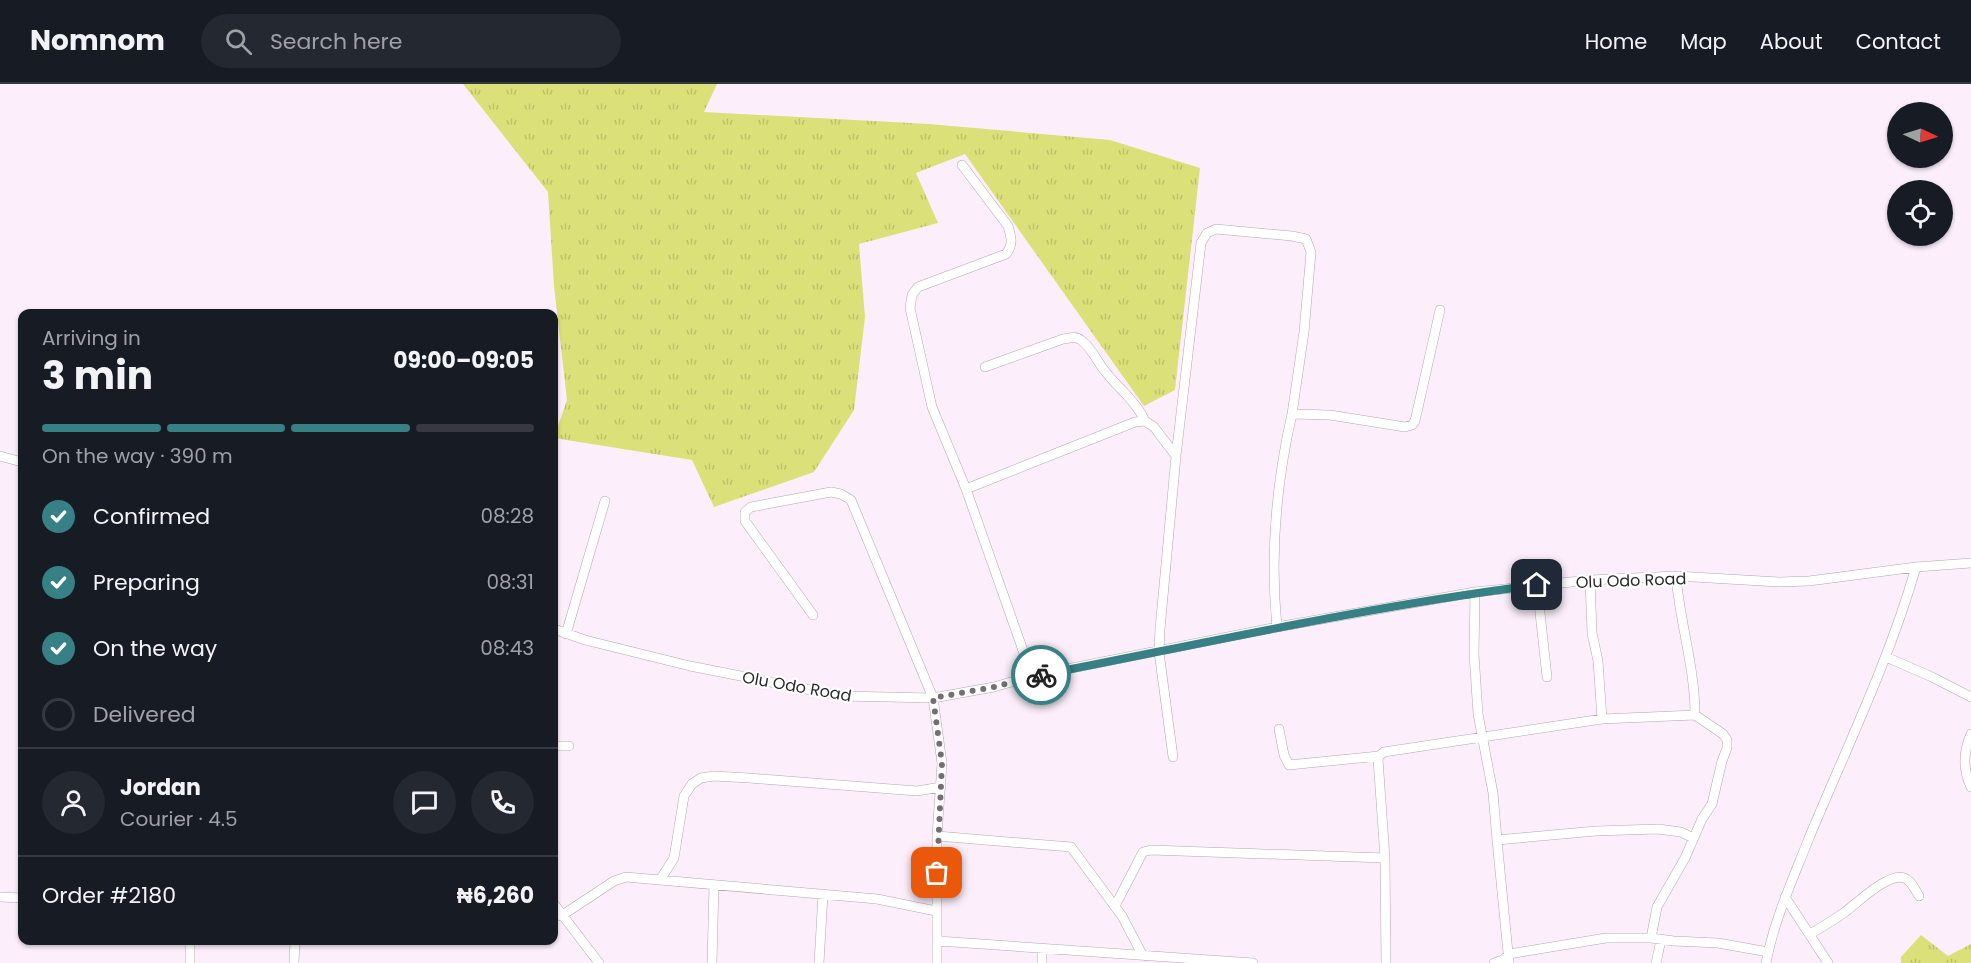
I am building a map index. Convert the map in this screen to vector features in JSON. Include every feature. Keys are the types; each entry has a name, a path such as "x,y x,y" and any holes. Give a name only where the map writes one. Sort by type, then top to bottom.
{"street":[{"path":"962,165 1008,226 1011,248 1006,254 918,287 912,295 910,308 932,407 966,489 1032,676"},
{"path":"1173,757 1159,652 1176,456 1201,243 1207,233 1216,229 1306,239 1311,252 1304,332 1282,466 1273,546 1277,627"},
{"path":"1292,414 1330,415 1405,427 1412,425 1415,421 1440,310"},
{"path":"985,368 1063,339 1076,337 1088,346 1104,370 1176,456"},
{"path":"966,489 1135,422 1145,421"},
{"path":"0,456 18,461"},
{"path":"813,615 745,521 745,512 751,507 831,492 841,494 850,501 933,698 942,763 936,910 937,963"},
{"path":"566,633 605,501"},
{"name":"Olu Odo Road","path":"558,630 690,666 841,696 933,698 1277,627 1475,592 1590,580 1676,576 1779,582 1809,581 1916,567 1971,563"},
{"path":"1766,963 1785,897 1886,657 1916,567"},
{"path":"1676,576 1678,603 1693,680 1695,715"},
{"path":"1590,580 1592,633 1598,661 1602,719"},
{"path":"1537,585 1547,677"},
{"path":"1475,592 1474,654 1478,714 1493,793 1509,958"},
{"path":"1886,657 1971,697"},
{"path":"1280,729 1284,755 1289,765 1379,756 1384,752 1602,719 1695,715 1723,734 1727,740 1727,748 1712,804 1657,907 1651,938"},
{"path":"1971,734 1964,758 1965,770 1971,787"},
{"path":"558,746 569,746"},
{"path":"1379,756 1385,858 1386,963"},
{"path":"660,880 674,858 684,796 692,784 701,778 714,776 749,778 918,791 941,787"},
{"path":"1497,840 1596,831 1658,829 1681,832 1693,838"},
{"path":"938,836 1071,847 1122,916 1143,956"},
{"path":"1115,906 1143,852 1151,850 1385,858"},
{"path":"561,916 626,877 877,899 936,910"},
{"path":"1810,934 1845,913 1891,879 1902,877 1907,879 1919,896"},
{"path":"712,963 714,885"},
{"path":"819,963 823,894"},
{"path":"0,897 18,898"},
{"path":"1785,897 1828,963"},
{"path":"558,911 599,963"},
{"path":"1494,963 1605,938 1651,938 1718,944 1768,952"},
{"path":"1656,963 1661,940"},
{"path":"938,941 1253,963"},
{"path":"190,945 190,963"},
{"path":"294,963 295,945"},
{"path":"1042,949 1042,963"}],"green space":[{"path":"463,84 717,84 704,112 929,124 1110,140 1200,168 1175,390 1144,406 965,154 916,173 938,223 859,244 865,317 854,410 814,472 714,507 692,460 558,439 558,426 567,400 554,286 548,192"},
{"path":"1921,935 1948,956 1971,944 1971,963 1901,963 1901,957"}],"way so far":[{"path":"937,873 942,763 933,698 994,687 1041,675"}],"route":[{"path":"1041,675 1277,627 1475,592 1537,585"}]}
